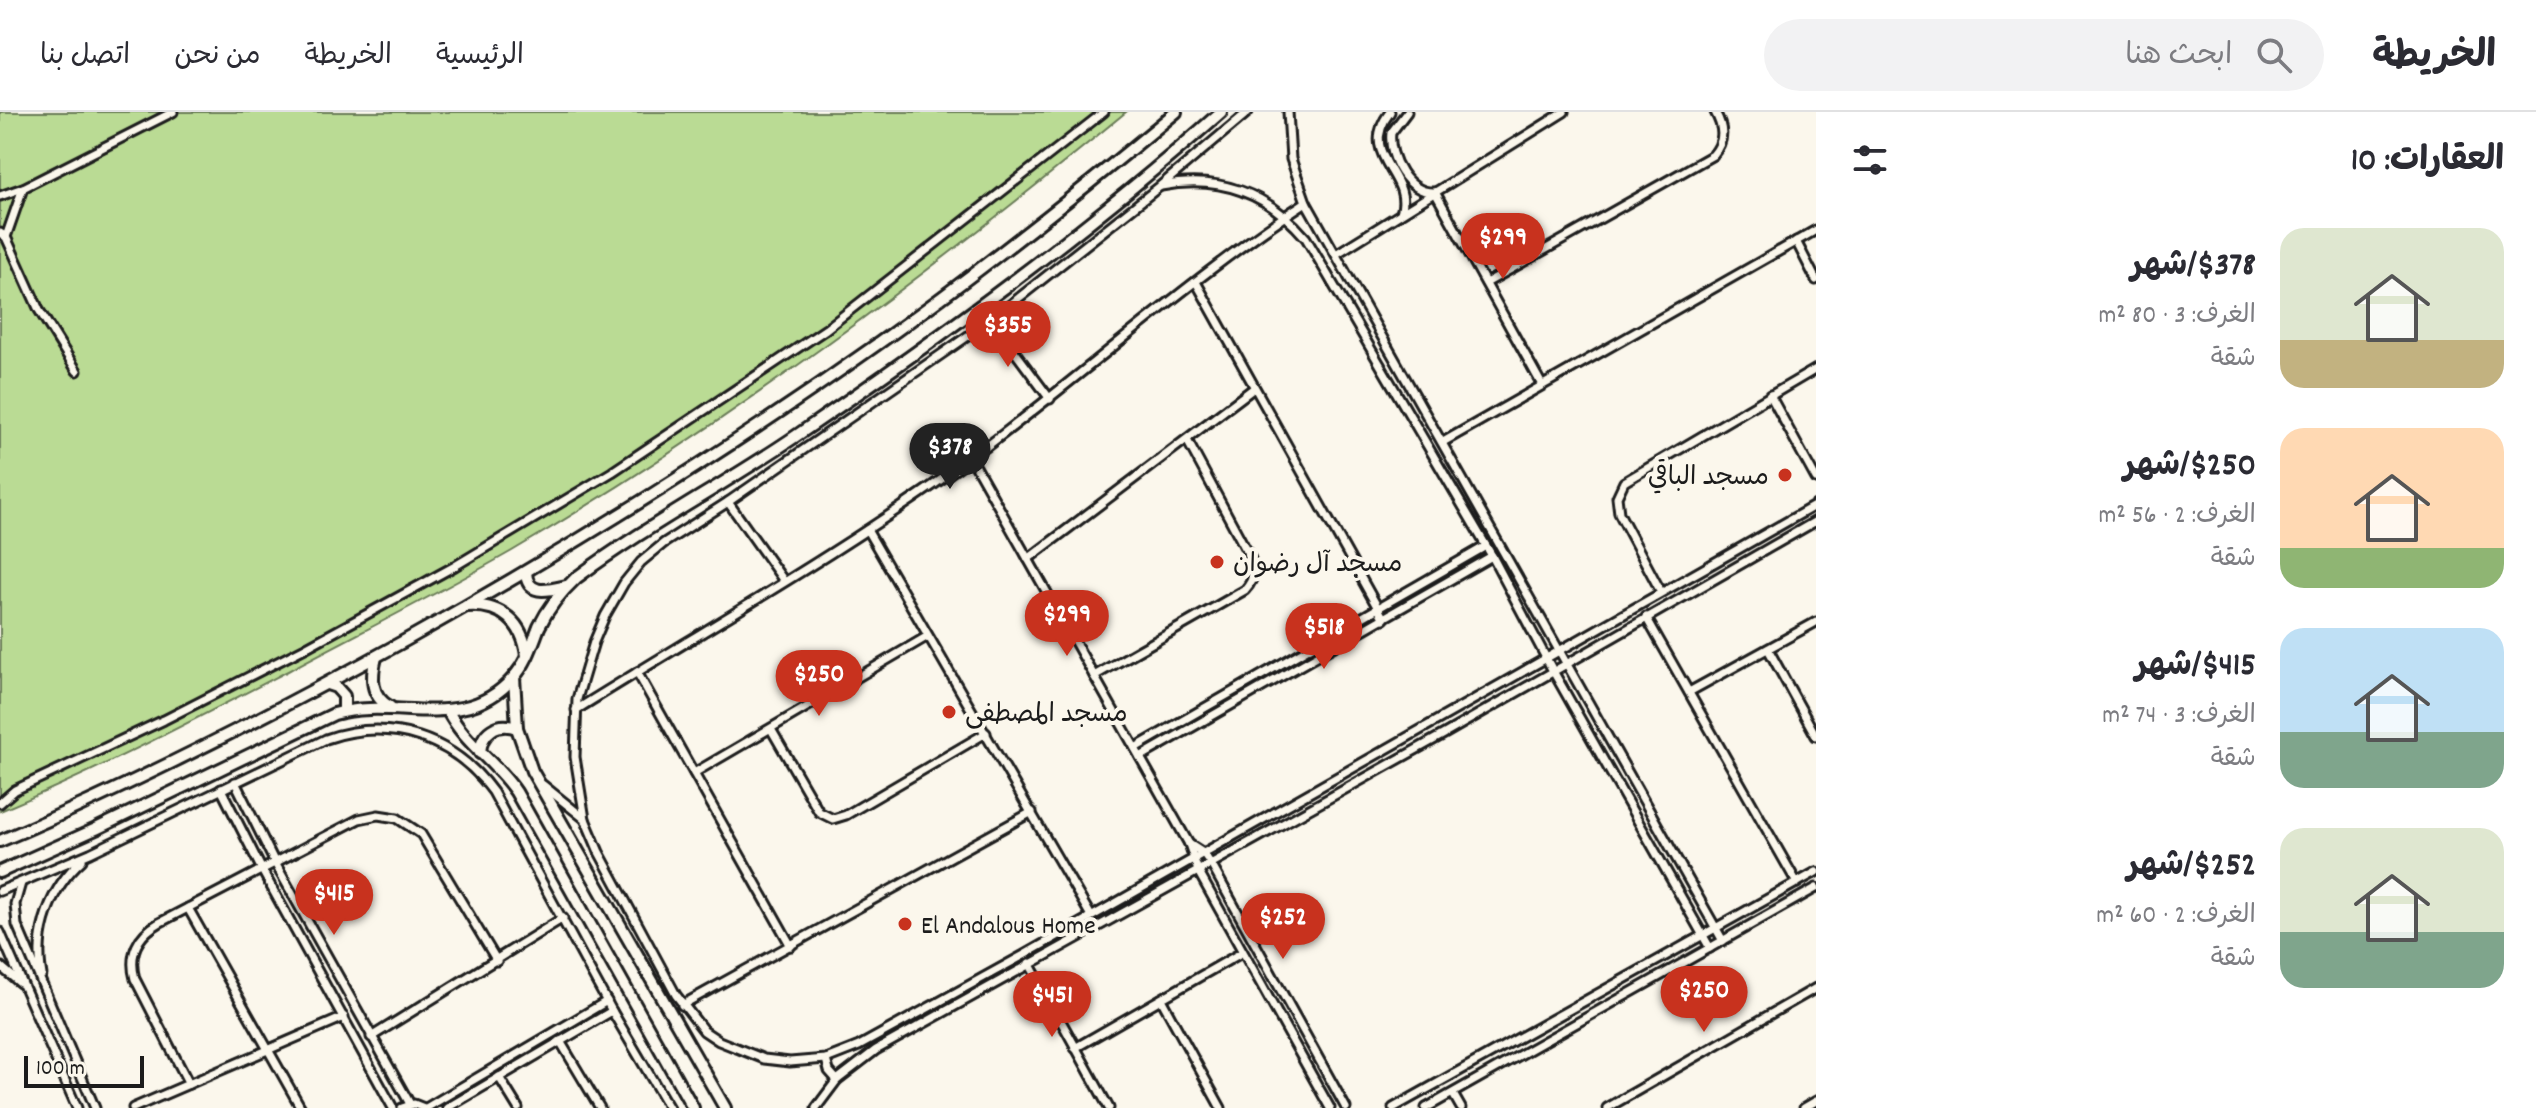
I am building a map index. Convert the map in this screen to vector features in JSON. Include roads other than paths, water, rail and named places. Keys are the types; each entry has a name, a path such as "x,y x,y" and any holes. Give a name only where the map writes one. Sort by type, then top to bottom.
{"street":[{"path":"0,196 23,188 173,112"},
{"path":"0,803 15,790 164,720 305,648 455,566 612,472 826,329 1104,112"},
{"path":"0,841 193,752 327,684 526,572 681,477 878,344 976,271 1176,112"},
{"path":"0,872 344,711 390,707 448,711 480,703 498,692 514,677 527,658 545,616 567,586 793,438 919,350 1083,226 1221,112"},
{"path":"1248,112 991,320 664,543 641,562 624,583 594,642 576,710 575,757 585,819 599,852 682,1005 704,1031 744,1053 777,1061 826,1059 859,1046 1816,505"},
{"path":"1288,112 1291,159 1306,202 1723,941"},
{"path":"1390,112 1380,130 1379,140 1384,159 1402,193 1401,214"},
{"path":"1407,112 1394,126 1391,148 1413,187 1419,191 1435,192"},
{"path":"1336,254 1564,112"},
{"path":"1486,283 1713,155 1722,137 1721,122 1715,112"},
{"path":"1159,187 1194,182 1229,186 1262,199 1285,216 1306,238 1492,556 1553,671 1710,948"},
{"path":"23,188 3,235 39,310 77,371"},
{"path":"1435,192 1542,385"},
{"path":"576,710 867,530 971,458 1196,282 1306,202"},
{"path":"1443,442 1816,230"},
{"path":"1796,241 1816,280"},
{"path":"1196,282 1384,619"},
{"path":"991,320 1050,399"},
{"path":"1661,592 1619,513 1617,497 1620,489 1630,477 1816,369"},
{"path":"1028,559 1254,388"},
{"path":"1770,395 1816,479"},
{"path":"1408,412 1421,404"},
{"path":"1094,676 1245,590 1253,577 1253,562 1187,440"},
{"path":"971,458 1189,844 1192,859 1241,953 1330,1108"},
{"path":"728,502 784,581"},
{"path":"816,1108 837,1080 876,1050 1816,521"},
{"path":"867,530 1091,916"},
{"path":"1135,748 1486,546"},
{"path":"1140,757 1492,556"},
{"path":"526,572 527,582 535,590 567,586"},
{"path":"466,606 490,607 508,615 523,637 527,658"},
{"path":"1646,617 1797,883"},
{"path":"1689,692 1816,622"},
{"path":"694,773 928,636"},
{"path":"1768,649 1816,736"},
{"path":"376,657 374,690 378,699 390,707"},
{"path":"637,672 791,946"},
{"path":"514,677 517,728 527,761 725,1108"},
{"path":"327,684 336,687 344,696 344,711"},
{"path":"448,711 465,738 500,771 516,792 693,1108"},
{"path":"480,753 482,740 491,730 504,726 517,728"},
{"path":"771,729 819,812 833,819 842,817 986,733"},
{"path":"0,891 90,853 326,739 352,731 393,730 432,740 467,761 485,781 669,1108"},
{"path":"538,781 585,819"},
{"path":"235,782 275,863 406,1106 425,1108 607,1001"},
{"path":"221,789 393,1108"},
{"path":"0,791 15,790"},
{"path":"682,1005 1032,812"},
{"path":"189,1084 135,979 132,960 140,937 149,929 359,819 388,816 406,822 421,834 497,961"},
{"path":"1189,844 1203,853 1211,864 1346,1108"},
{"path":"44,985 40,953 47,912 66,876 90,853"},
{"path":"1393,1108 1816,872"},
{"path":"21,883 15,904 17,925 95,1108"},
{"path":"1426,1108 1816,888"},
{"path":"188,908 301,1108"},
{"path":"354,1036 369,1033 497,961 563,918"},
{"path":"17,925 7,926 0,932 77,1108"},
{"path":"1075,1048 1241,953"},
{"path":"1024,955 1109,1108"},
{"path":"0,966 25,988"},
{"path":"1607,1108 1816,988"},
{"path":"1161,999 1221,1108"},
{"path":"447,1108 612,1011"},
{"path":"133,1108 344,1017"},
{"path":"560,1041 600,1108"},
{"path":"826,1059 829,1071 837,1080"},
{"path":"499,1077 518,1108"},
{"path":"1453,1094 1461,1108"},
{"path":"1804,1108 1816,1101"}],"place":[{"name":"مسجد الباقي","path":"1785,475"},
{"name":"مسجد آل رضوان","path":"1217,562"},
{"name":"مسجد المصطفى","path":"949,712"},
{"name":"El Andalous Home","path":"905,924"}]}
